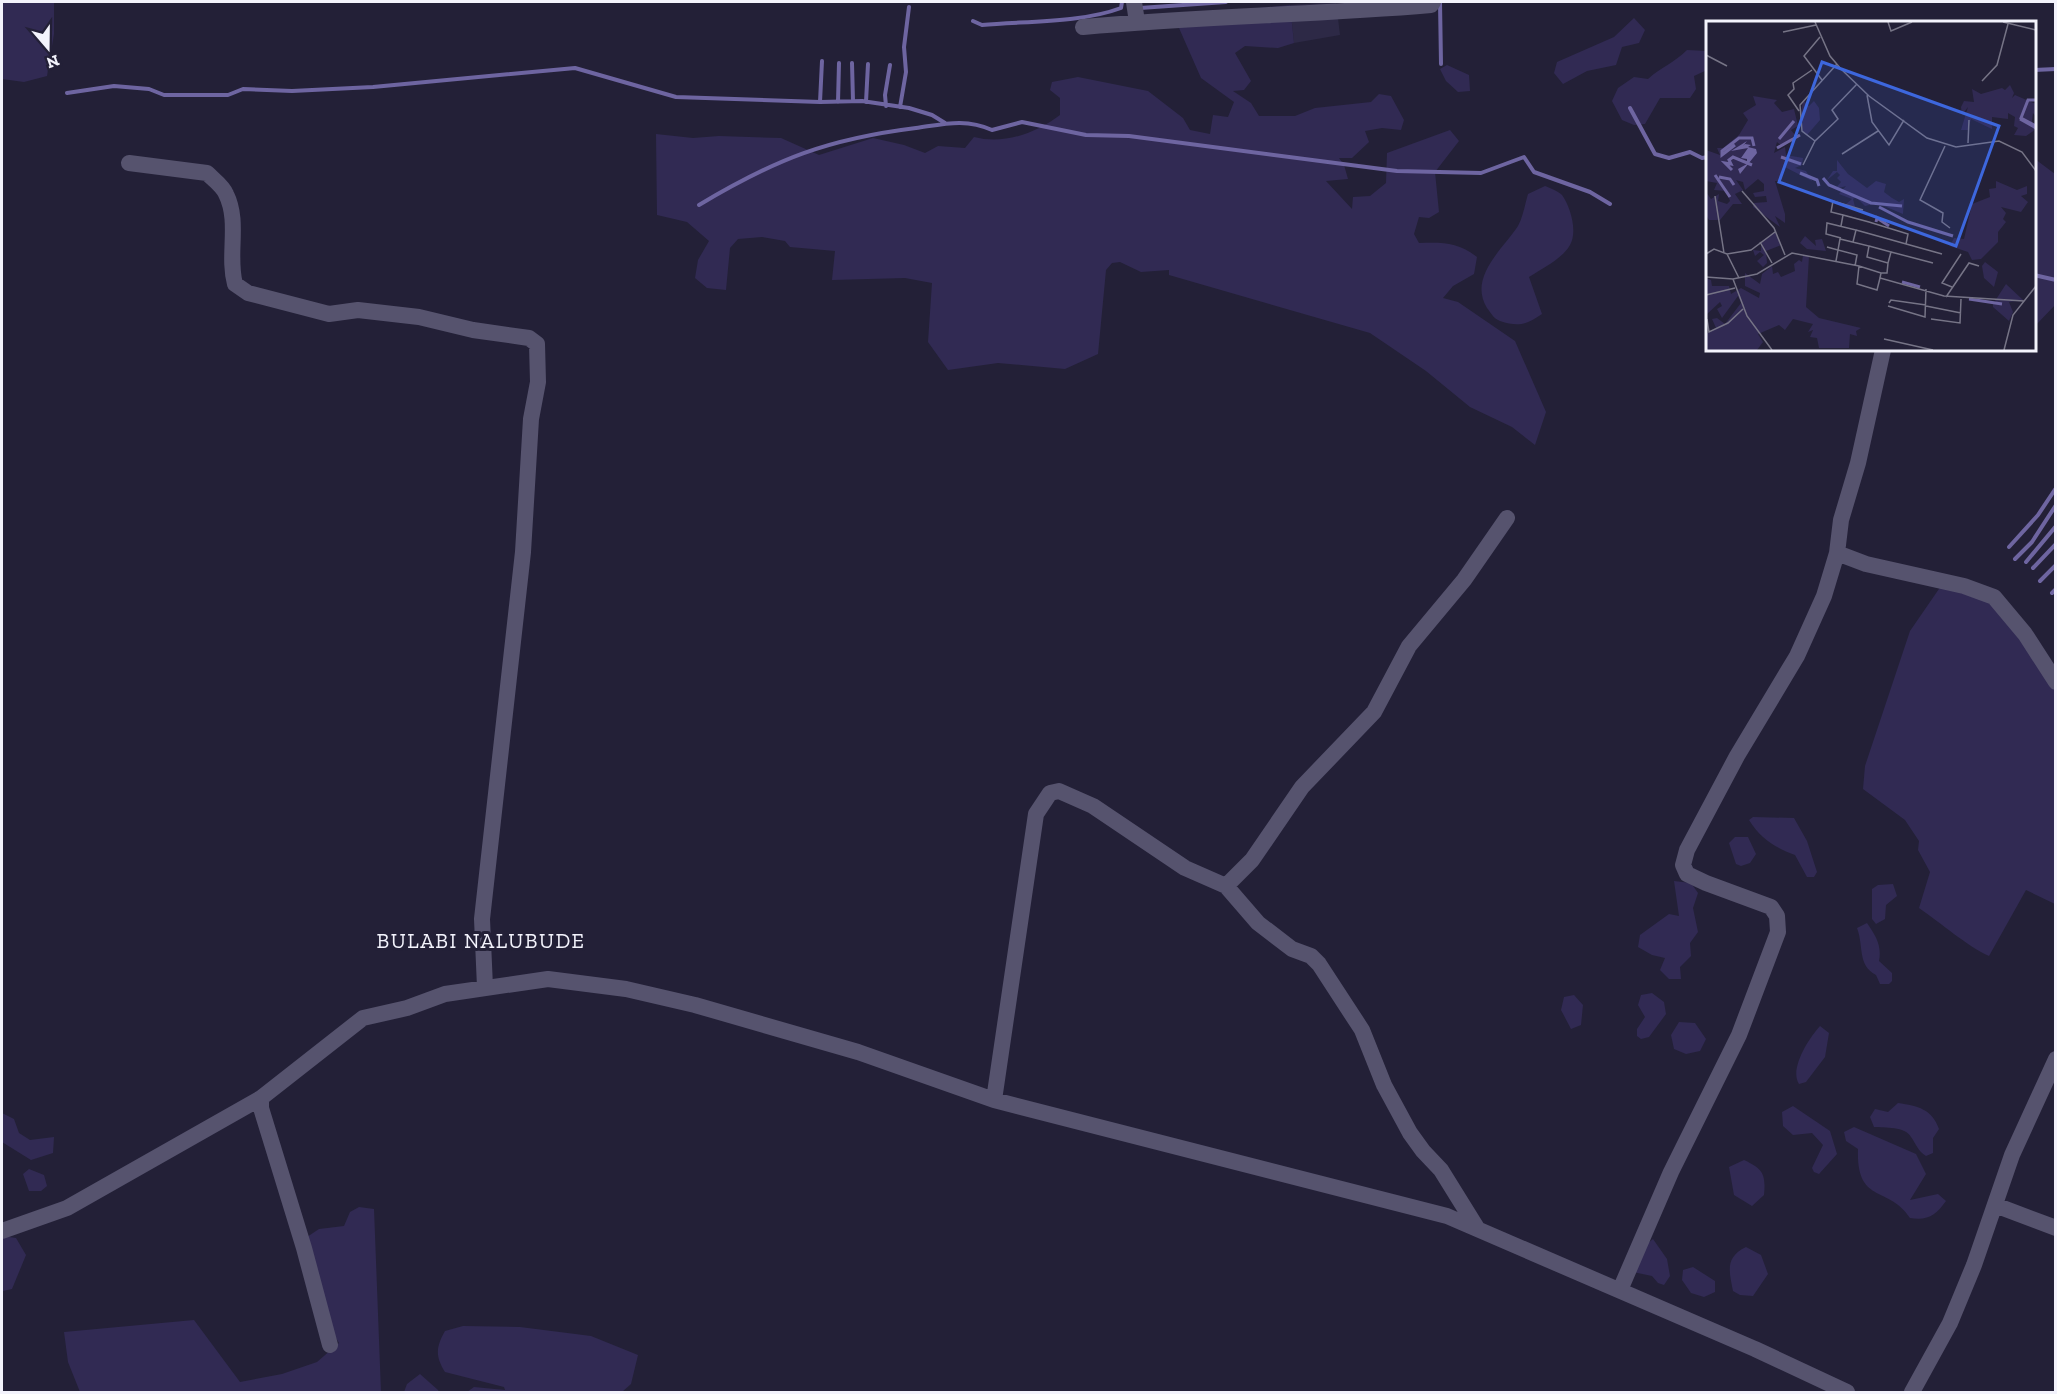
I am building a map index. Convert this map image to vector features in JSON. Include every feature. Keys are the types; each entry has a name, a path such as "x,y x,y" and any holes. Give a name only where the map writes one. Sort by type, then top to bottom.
{"street":[{"path":"1134,2 1137,22"},
{"path":"1083,27 1137,22 1328,14 1431,5 1433,2"},
{"path":"129,163 207,173 220,186 226,193 232,213 230,267 235,284 248,292 329,314 358,310 419,316 473,330 529,338 537,344 538,382 531,419 523,552 482,919 485,987"},
{"path":"1620,1290 1671,1172 1739,1035 1778,932 1777,916 1771,907 1706,884 1688,874 1683,865 1688,850 1737,756 1797,656 1824,596 1838,553 1841,520 1858,463 1883,351"},
{"path":"1226,886 1252,860 1302,788 1374,712 1409,646 1464,580 1507,518"},
{"path":"1838,553 1866,564 1964,586 1994,597 2025,634 2055,682"},
{"path":"994,1100 1036,814 1050,793 1059,791 1093,806 1185,868 1226,886 1264,928 1292,949 1311,956 1319,964 1362,1030 1384,1085 1410,1133 1441,1170 1477,1228"},
{"path":"2,1231 67,1208 261,1098 363,1018 407,1008 445,994 548,979 637,992 695,1005 817,1040 994,1100 1447,1216 1620,1290 1847,1392"},
{"path":"1912,1392 1950,1323 2012,1155 2055,1059"},
{"path":"261,1098 261,1108 304,1248 330,1345"},
{"path":"1995,1205 2055,1228"}],"shaded area":[{"path":"2,2 54,2 54,34 47,76 24,82 2,79"},
{"path":"1336,2 1340,35 1294,43 1290,5"},
{"path":"1290,5 1294,43 1278,48 1245,46 1235,53 1251,81 1244,90 1233,91 1251,103 1259,116 1295,116 1315,108 1371,102 1379,94 1391,96 1404,120 1401,130 1382,128 1365,131 1369,142 1352,158 1339,158 1344,165 1348,179 1326,181 1352,209 1353,197 1370,196 1386,183 1387,153 1450,130 1459,141 1435,172 1439,212 1429,218 1419,217 1414,234 1419,243 1450,244 1463,248 1477,257 1474,274 1453,286 1443,298 1458,302 1515,341 1546,412 1535,445 1512,427 1470,407 1426,371 1370,333 1169,275 1169,270 1141,272 1120,262 1112,263 1106,270 1098,354 1065,369 998,363 948,370 928,342 932,283 905,278 832,280 835,251 790,247 785,241 762,237 738,239 730,248 726,290 707,288 695,278 698,260 709,241 687,222 657,215 656,134 693,138 719,136 781,138 819,155 873,138 904,145 925,153 938,146 965,148 974,137 997,139 1019,136 1051,121 1060,115 1060,98 1050,90 1052,82 1078,77 1148,91 1183,118 1190,130 1210,134 1213,115 1228,117 1234,102 1201,78 1179,28 1167,17"},
{"path":"1634,18 1645,30 1639,43 1622,47 1616,65 1587,71 1563,84 1554,73 1557,62 1614,37"},
{"path":"1687,50 1706,51 1706,70 1694,76 1696,89 1690,98 1660,98 1645,124 1634,125 1622,120 1612,101 1618,88 1634,77 1648,79"},
{"path":"1447,65 1469,75 1470,91 1458,92 1446,81 1440,69"},
{"path":"2036,160 2055,174 2056,304 2036,325"},
{"path":"1545,186 1558,192 1565,200 1573,226 1570,245 1552,263 1529,277 1542,314 1522,324 1500,321 1487,308 1482,297 1485,274 1518,226 1528,194"},
{"path":"1941,586 1992,601 2012,624 2055,691 2055,904 2026,890 1989,956 1919,908 1930,872 1918,850 1919,841 1905,820 1863,789 1865,766 1910,631"},
{"path":"1753,817 1794,818 1807,841 1817,872 1814,877 1807,877 1795,855 1763,837 1749,820"},
{"path":"1735,837 1748,837 1756,854 1750,863 1741,866 1736,864 1729,843"},
{"path":"1674,881 1691,883 1698,893 1693,908 1698,932 1690,943 1691,956 1680,967 1681,979 1669,979 1660,970 1665,958 1652,955 1638,947 1640,935 1669,914 1679,916"},
{"path":"1893,884 1897,896 1886,905 1885,919 1876,924 1872,919 1872,889 1878,885"},
{"path":"1867,923 1878,941 1879,961 1892,973 1892,981 1889,984 1880,984 1876,975 1870,971 1863,960 1857,928"},
{"path":"1652,993 1664,1002 1666,1014 1649,1037 1641,1039 1637,1036 1637,1029 1645,1017 1638,1005 1641,995"},
{"path":"1574,995 1583,1005 1581,1025 1571,1029 1561,1010 1564,997"},
{"path":"1679,1022 1695,1023 1706,1039 1700,1051 1686,1054 1674,1049 1671,1035"},
{"path":"1820,1026 1829,1033 1825,1057 1806,1082 1799,1084 1798,1062"},
{"path":"1898,1103 1918,1107 1936,1122 1939,1129 1933,1138 1933,1153 1926,1156 1923,1154 1908,1133 1904,1131 1874,1127 1870,1117 1875,1109 1888,1112"},
{"path":"1793,1106 1830,1131 1837,1154 1819,1174 1812,1168 1823,1145 1812,1133 1793,1135 1783,1126 1782,1112"},
{"path":"2,1113 14,1119 19,1133 30,1140 54,1137 53,1153 31,1160 2,1142"},
{"path":"1854,1127 1916,1154 1926,1174 1910,1200 1938,1194 1946,1201 1939,1210 1927,1218 1910,1218 1893,1201 1868,1187 1862,1179 1858,1149 1846,1141 1844,1132"},
{"path":"1744,1160 1759,1169 1764,1177 1764,1195 1752,1206 1734,1195 1729,1167"},
{"path":"29,1169 44,1175 47,1186 41,1191 29,1191 23,1174"},
{"path":"359,1207 374,1209 381,1392 80,1392 68,1362 64,1332 194,1320 240,1382 282,1374 317,1362 339,1343 333,1333 307,1237 319,1229 344,1226 350,1212"},
{"path":"2,1236 16,1238 26,1255 12,1289 3,1291"},
{"path":"1653,1239 1667,1259 1670,1276 1664,1285 1658,1283 1652,1276 1633,1272 1648,1243"},
{"path":"1746,1247 1761,1255 1768,1274 1753,1296 1740,1295 1733,1291 1730,1277 1732,1260 1739,1251"},
{"path":"1693,1267 1715,1281 1715,1292 1704,1297 1691,1293 1682,1280 1683,1270"},
{"path":"463,1326 520,1327 591,1336 638,1355 631,1384 622,1392 467,1392 474,1387 505,1390 504,1387 445,1372 438,1356 440,1342 445,1331"},
{"path":"420,1374 439,1392 404,1392 407,1384"}],"waterway":[{"path":"973,21 982,25 1071,19 1121,8 1122,2"},
{"path":"1140,8 1226,2"},
{"path":"1440,2 1441,64"},
{"path":"900,107 906,72 904,47 909,7"},
{"path":"820,102 822,61"},
{"path":"838,102 839,63"},
{"path":"852,63 853,101"},
{"path":"866,102 868,64"},
{"path":"886,106 885,95 890,65"},
{"path":"67,93 114,86 149,89 164,95 228,95 243,89 292,91 373,87 575,68 676,97 820,102 862,101 909,108 932,115 945,123"},
{"path":"2036,70 2056,69"},
{"path":"1630,108 1655,154 1669,158 1690,152 1702,158 1706,157"},
{"path":"699,205 778,163 855,138 945,124 973,124 992,130 1022,122 1086,135 1129,136 1397,171 1481,173 1524,157 1534,172 1590,192 1610,204"},
{"path":"2036,275 2056,280"},
{"path":"2009,547 2038,515 2056,488"},
{"path":"2015,559 2032,542 2056,505"},
{"path":"2026,562 2056,526"},
{"path":"2033,568 2056,544"},
{"path":"2040,581 2056,565"},
{"path":"2052,593 2056,589"}],"district":[{"name":"BULABI NALUBUDE","path":"481,940"}]}
